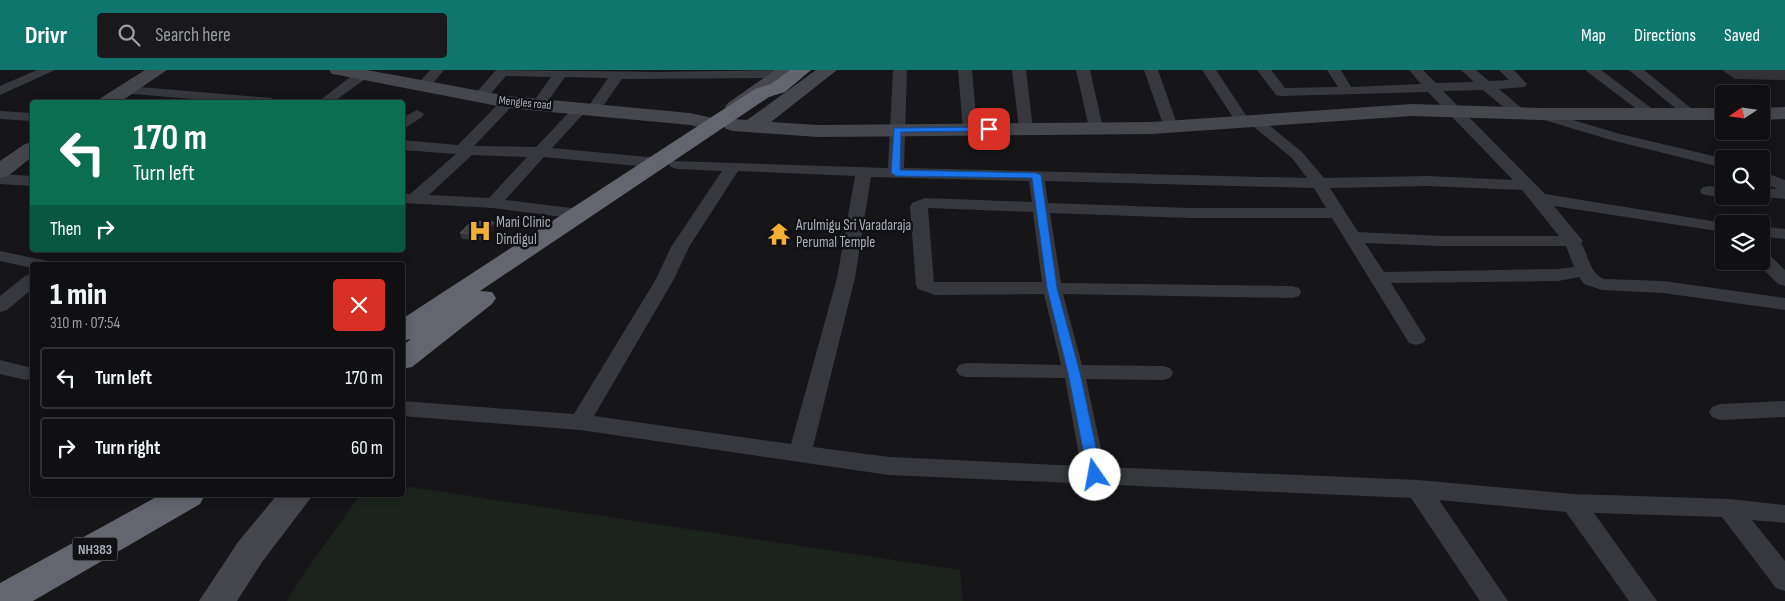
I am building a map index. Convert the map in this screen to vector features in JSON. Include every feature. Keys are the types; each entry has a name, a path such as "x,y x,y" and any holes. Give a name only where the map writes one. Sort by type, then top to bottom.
{"highway":[{"path":"405,358 560,241 668,163 726,125 774,98 787,76"},
{"path":"405,331 579,214 668,163"},
{"name":"NH383","path":"0,580 146,497"},
{"name":"NH383","path":"2,601 184,497"}],"street":[{"path":"0,92 48,70"},
{"path":"111,100 158,70"},
{"name":"Mengles road","path":"338,70 373,73 508,102 690,119 726,125 818,131 1171,127 1412,110 1529,114 1715,114"},
{"path":"424,85 437,70"},
{"path":"726,125 828,70"},
{"path":"896,173 896,98 900,70"},
{"path":"965,70 970,130"},
{"path":"1020,70 1026,129"},
{"path":"1083,70 1096,128"},
{"path":"1151,70 1171,127"},
{"path":"1209,70 1250,121 1297,155 1319,183 1351,238 1416,339"},
{"path":"1264,70 1281,92 1520,84 1506,70"},
{"path":"1334,70 1347,91"},
{"path":"1416,70 1431,88 1456,111 1531,191 1574,241 1584,265 1584,271 1591,280 1602,284 1663,287 1785,304"},
{"path":"1468,70 1487,86 1529,114 1715,162"},
{"path":"1592,70 1652,114"},
{"path":"1636,70 1691,114"},
{"path":"480,97 503,71 787,76"},
{"path":"538,105 562,71"},
{"path":"328,100 373,73"},
{"path":"493,203 541,152 587,109 620,73"},
{"path":"726,125 730,111 787,76"},
{"path":"127,90 247,100"},
{"path":"408,199 466,150 508,102"},
{"path":"405,124 417,114"},
{"path":"1770,114 1785,114"},
{"path":"0,115 30,117"},
{"path":"405,145 466,150 541,152 732,168 1319,183 1427,181 1531,191 1715,225"},
{"path":"0,146 30,148"},
{"path":"0,171 30,149"},
{"path":"580,422 665,279 680,247 732,168"},
{"path":"800,454 846,278 864,172"},
{"path":"1036,175 1052,288 1074,373 1095,475"},
{"path":"0,179 30,181"},
{"path":"1770,180 1785,186"},
{"path":"1770,193 1785,194"},
{"path":"408,199 493,203 579,214"},
{"path":"1292,292 1052,288 935,289 925,285 918,207 926,203 1189,213 1337,213"},
{"path":"1770,232 1785,234"},
{"path":"1351,238 1441,241 1574,241"},
{"path":"0,256 30,262"},
{"path":"1770,266 1785,280"},
{"path":"1377,278 1558,274 1584,271"},
{"path":"0,306 30,282"},
{"path":"0,367 26,373"},
{"path":"966,370 1163,373"},
{"path":"405,408 580,422 889,466 1418,489 1573,503 1729,508 1785,514"},
{"path":"1720,412 1785,409"},
{"path":"1418,489 1495,601"},
{"path":"250,552 275,497"},
{"path":"217,601 250,552 294,497"},
{"path":"1573,503 1644,601"},
{"path":"1729,508 1785,580"}],"shaded area":[{"path":"405,486 960,570 963,601 287,601 300,579 359,497 405,497"}],"building":[{"path":"472,221 494,222 483,235 460,233"}],"place":[{"name":"Mani Clinic Dindigul","path":"480,231"},
{"name":"Arulmigu Sri Varadaraja Perumal Temple","path":"779,234"}],"route":[{"path":"989,129 897,130 896,173 1036,175 1052,288 1074,373 1095,475"}]}
